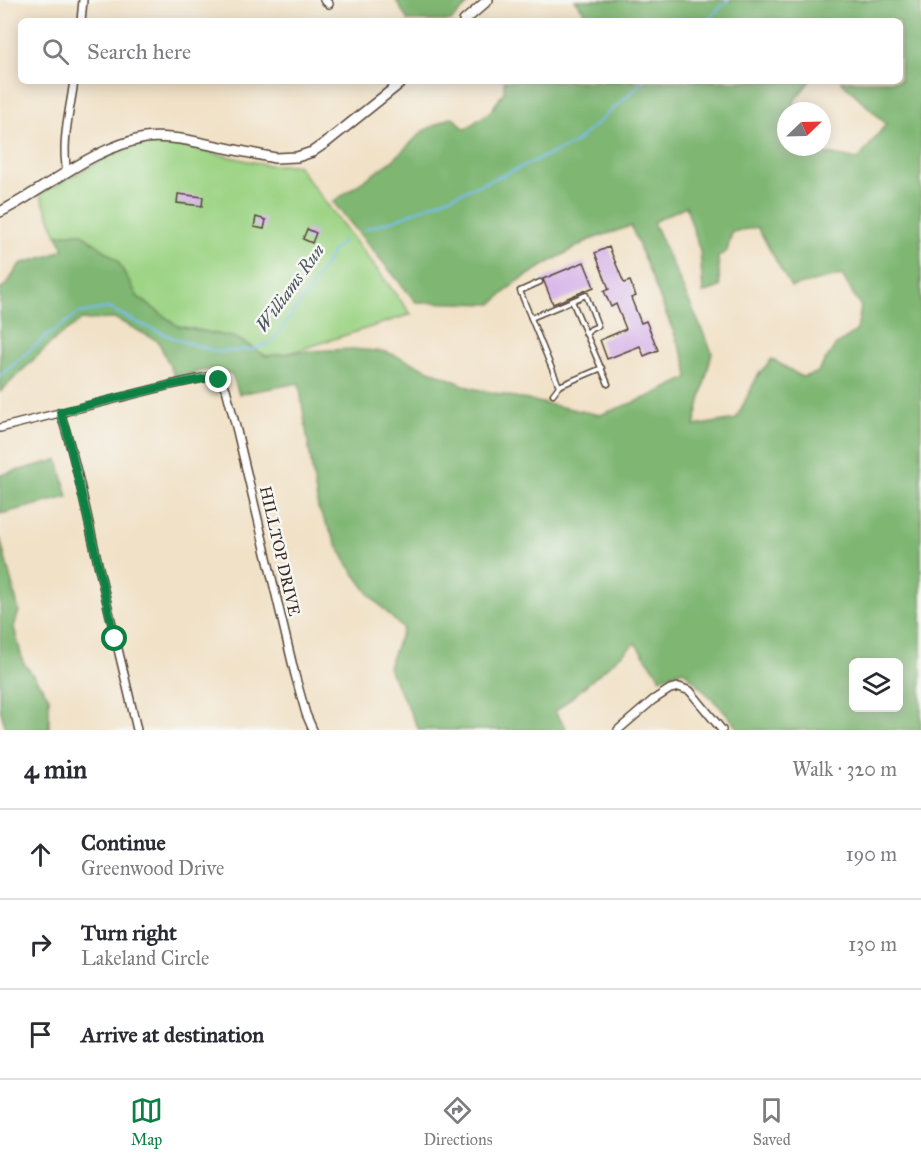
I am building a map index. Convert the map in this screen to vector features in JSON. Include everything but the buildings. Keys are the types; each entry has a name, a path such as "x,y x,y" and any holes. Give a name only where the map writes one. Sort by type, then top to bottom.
{"street":[{"path":"81,18 83,0"},
{"path":"467,18 488,0"},
{"path":"67,172 65,139 74,84"},
{"path":"0,212 104,152 128,142 153,137 188,140 275,158 303,156 328,141 399,84"},
{"name":"HILLTOP DRIVE","path":"60,412 207,378 219,380 223,384 228,393 295,675 313,730"},
{"path":"0,428 60,412 66,429 137,730"},
{"path":"618,730 653,700 670,689 679,687 690,691 722,730"}],"lane":[{"path":"540,282 520,291 559,387"},
{"path":"531,318 586,295 598,326 586,334"},
{"path":"573,301 608,384"},
{"path":"553,394 559,387 602,368"}],"green space":[{"path":"396,0 472,0 454,18 406,18"},
{"path":"575,0 921,0 921,730 740,730 683,670 661,678 635,643 555,712 567,730 419,730 388,667 403,629 370,595 346,562 318,508 299,383 239,394 232,374 213,369 175,377 158,341 116,319 82,320 54,340 0,392 0,289 7,284 20,264 52,255 64,249 57,235 81,233 117,260 138,297 178,326 236,338 266,356 353,349 387,352 471,388 600,415 648,397 688,378 686,363 631,226 589,240 548,263 515,283 492,304 416,302 333,202 392,161 423,131 452,117 465,129 491,111 504,92 504,84 808,84 794,102 777,102 777,156 831,155 858,160 886,124 844,84 903,84 903,18 580,18 584,11","holes":["686,206 700,251 703,293 720,287 718,257 727,251 732,232 757,227 791,287 842,275 861,307 857,330 835,346 817,373 802,377 772,359 758,375 736,419 694,426 712,352 653,222"]},
{"path":"166,143 267,165 297,165 411,314 290,353 266,356 236,338 178,326 138,297 117,260 81,233 57,235 40,194 108,157 136,146"},
{"path":"58,460 68,497 0,514 0,475"},
{"path":"0,538 19,611 14,627 23,662 49,697 49,730 6,730 0,709"}],"waterway":[{"name":"Williams Run","path":"710,18 728,0"},
{"name":"Williams Run","path":"365,229 397,219 575,143 641,84"},
{"name":"Williams Run","path":"0,376 44,338 79,313 109,308 181,341 219,352 254,349 272,342 309,291 333,251 344,240"}],"route":[{"path":"115,639 66,429 60,412 170,385 207,378 219,380"}]}
